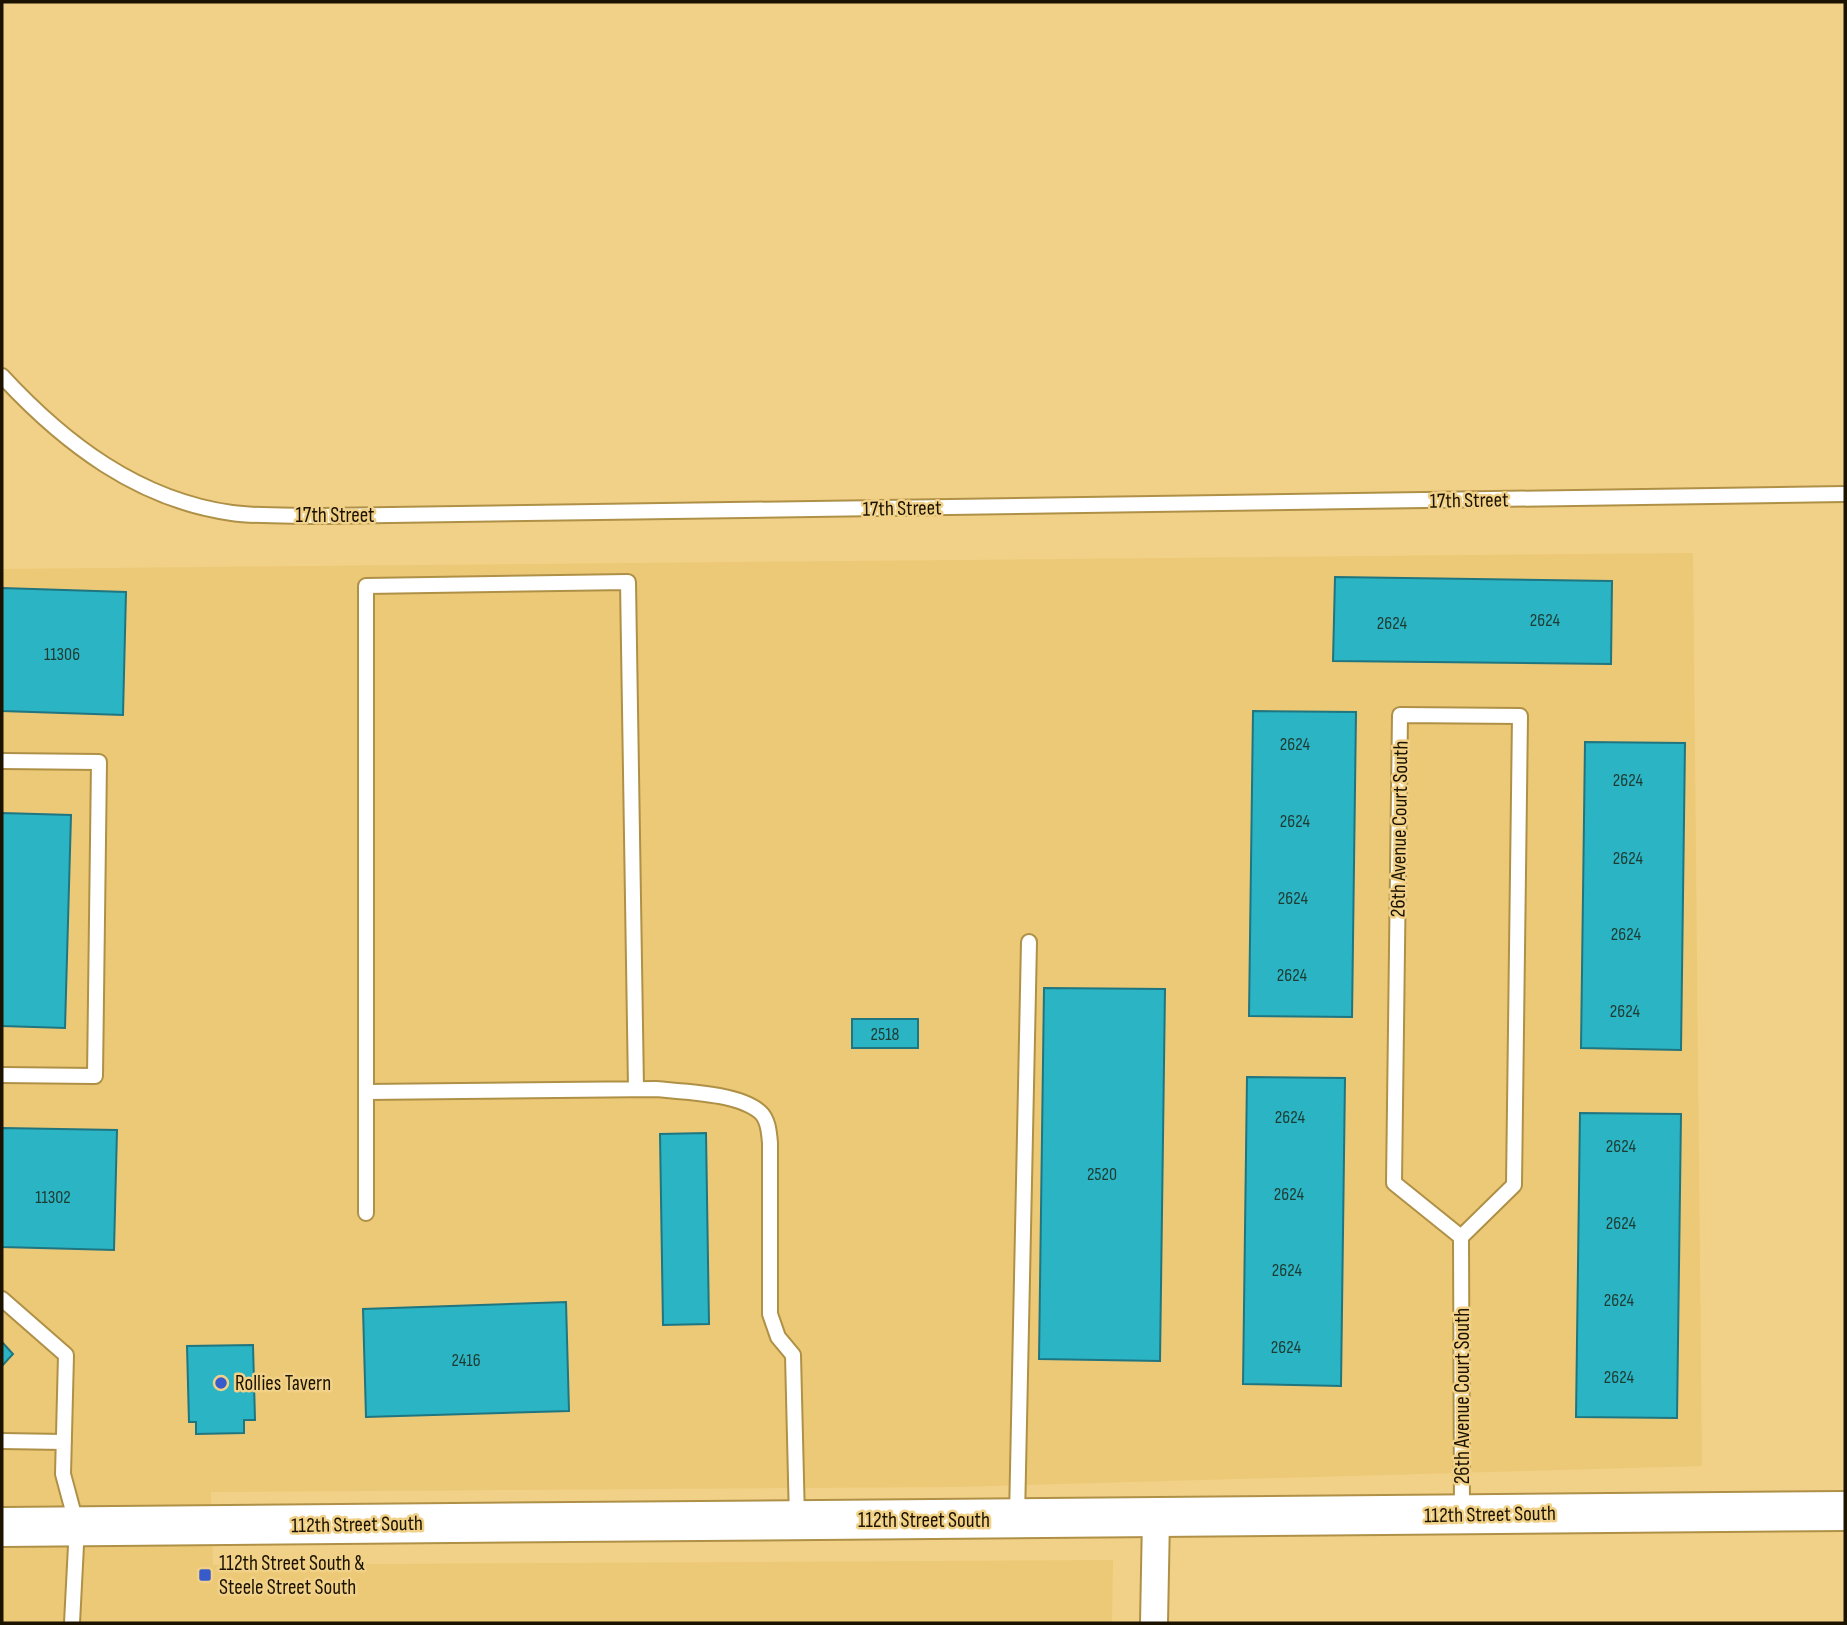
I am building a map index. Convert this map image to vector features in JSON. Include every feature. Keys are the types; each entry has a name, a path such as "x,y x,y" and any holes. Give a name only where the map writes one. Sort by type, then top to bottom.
{"street":[{"name":"112th Street South","path":"2,1527 1845,1511"},
{"path":"1154,1623 1156,1518"}],"lane":[{"name":"17th Street","path":"2,376 65,438 97,461 130,479 195,506 234,513 323,516 1845,494"},
{"path":"366,1213 366,586 628,582 636,1089"},
{"name":"26th Avenue Court South","path":"1461,1237 1394,1183 1401,715 1520,716 1514,1185 1461,1237 1462,1514"},
{"path":"2,761 99,762 95,1076 2,1075"},
{"path":"1017,1520 1029,942"},
{"path":"366,1092 636,1089 700,1093 741,1102 761,1112 768,1126 770,1314 778,1337 793,1355 797,1521"},
{"path":"2,1299 66,1355 63,1474 77,1526 72,1623"},
{"path":"2,1441 64,1442"}],"shaded area":[{"path":"1693,553 1702,1466 955,1487 211,1492 213,1565 1113,1560 1112,1623 2,1623 2,569"}],"building":[{"path":"1335,577 1612,581 1611,664 1333,661"},
{"path":"2,588 126,592 123,715 2,711"},
{"path":"1253,711 1356,712 1352,1017 1249,1016"},
{"path":"1585,742 1685,743 1681,1050 1581,1048"},
{"path":"2,813 71,815 65,1028 2,1026"},
{"path":"1044,988 1165,989 1160,1361 1039,1359"},
{"path":"852,1019 918,1019 918,1048 852,1048"},
{"path":"1247,1077 1345,1078 1341,1386 1243,1384"},
{"path":"1580,1113 1681,1114 1677,1418 1576,1417"},
{"path":"2,1128 117,1130 114,1250 2,1247"},
{"path":"706,1133 709,1324 663,1325 660,1134"},
{"path":"566,1302 569,1411 366,1417 363,1309"},
{"path":"2,1342 13,1354 2,1366"},
{"name":"Rollies Tavern","path":"253,1345 255,1420 244,1420 244,1433 196,1434 196,1422 189,1422 187,1346"}],"place":[{"name":"Rollies Tavern","path":"221,1383"},
{"name":"112th Street South & Steele Street South","path":"205,1575"}]}
